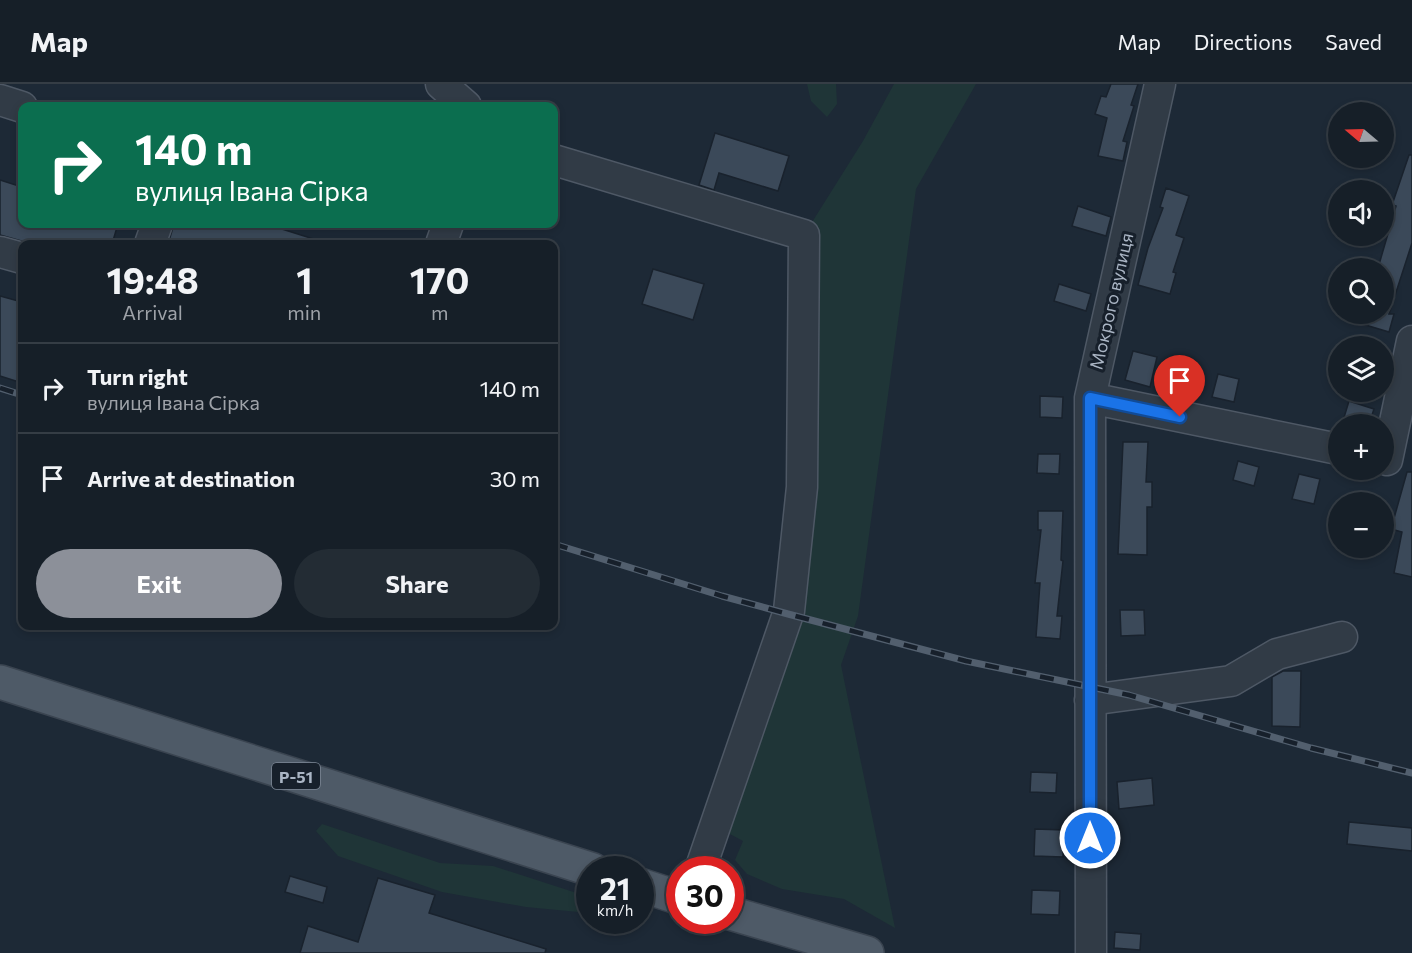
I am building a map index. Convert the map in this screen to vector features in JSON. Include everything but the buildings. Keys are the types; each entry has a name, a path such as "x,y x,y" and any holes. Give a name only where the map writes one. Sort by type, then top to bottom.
{"main road":[{"name":"Р-51","path":"0,682 576,865"},
{"path":"744,917 867,953"}],"street":[{"path":"441,84 461,102"},
{"name":"Мокрого вулиця","path":"1090,953 1090,398 1160,84"},
{"path":"0,100 18,106"},
{"path":"558,161 804,235 802,487 789,611 705,856"},
{"path":"0,252 18,257"},
{"path":"1394,461 1412,341"},
{"path":"1090,398 1328,447"},
{"path":"1090,700 1231,681 1277,654 1342,637"}],"green space":[{"path":"807,84 836,84 837,104 827,117 811,101"},
{"path":"894,84 976,84 916,189 858,616 841,665 895,928 844,899 782,889 747,874 744,870 744,856 737,856 743,841 715,826 789,611 804,235 863,141"},
{"path":"322,824 440,863 493,866 576,893 576,912 526,907 442,892 338,856 316,831"}],"railway":[{"path":"0,388 18,394"},
{"path":"558,545 788,614 966,661 1129,695 1311,748 1412,773"}],"route":[{"path":"1090,838 1090,398 1180,417"}]}
